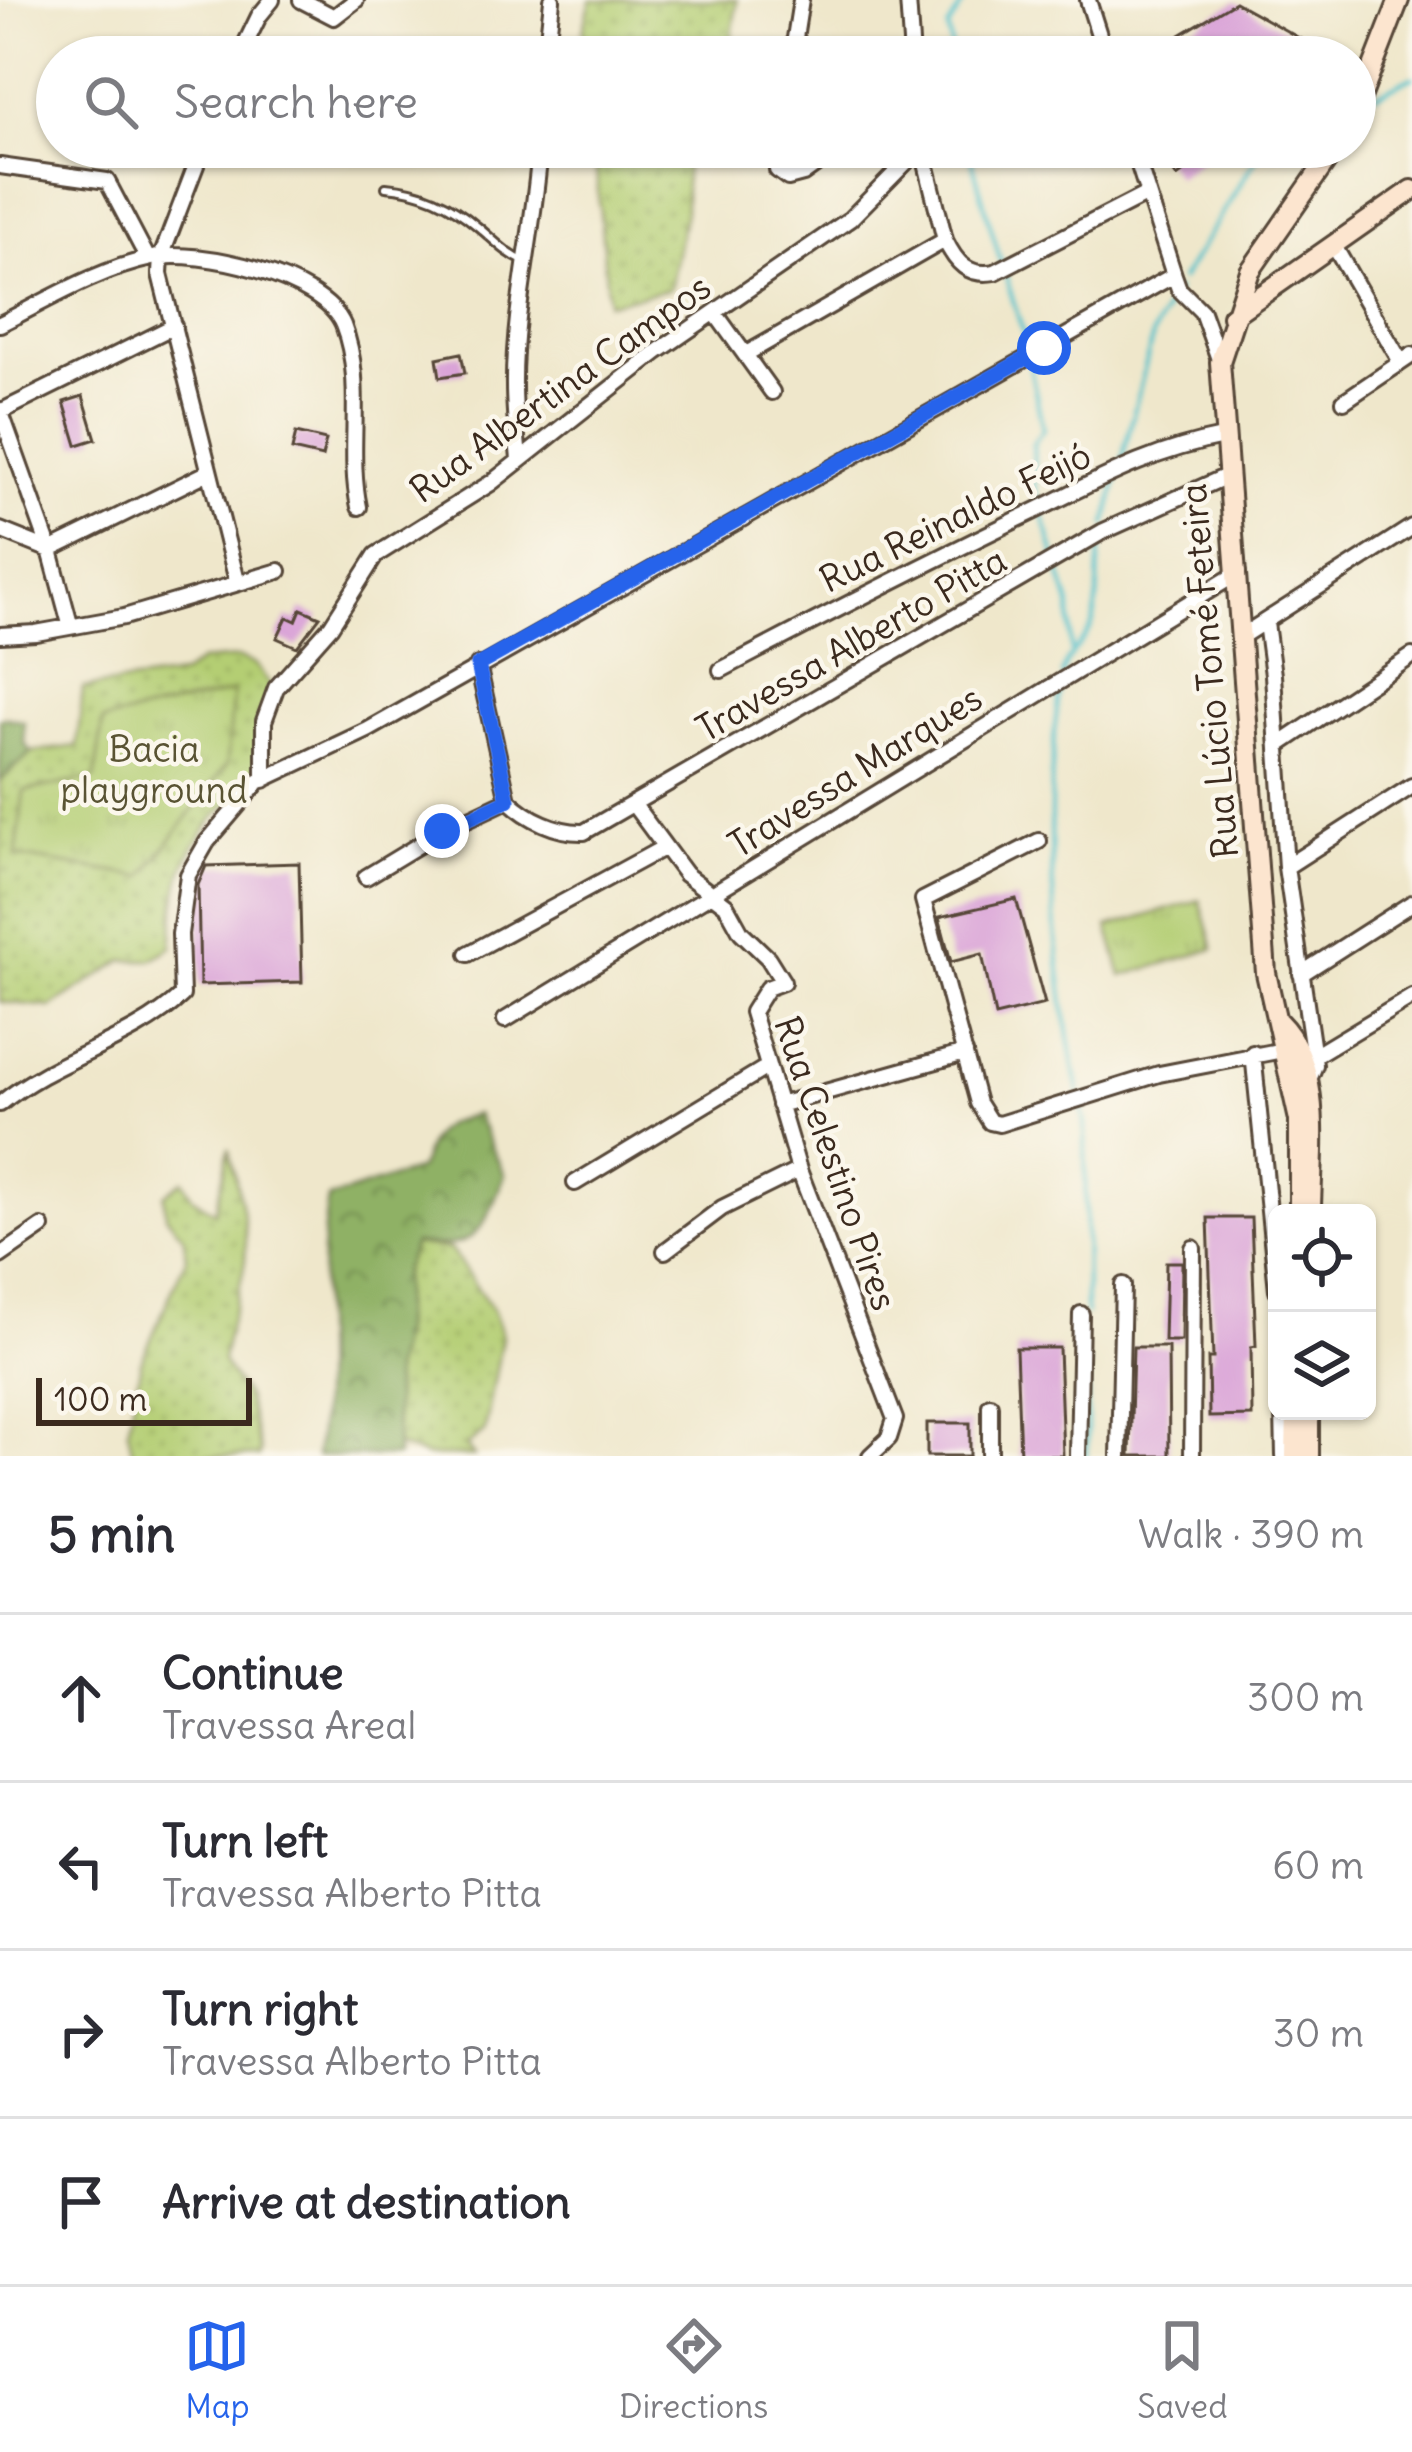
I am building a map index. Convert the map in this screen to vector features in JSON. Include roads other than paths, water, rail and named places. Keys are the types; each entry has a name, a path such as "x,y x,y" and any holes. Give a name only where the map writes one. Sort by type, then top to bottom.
{"main road":[{"path":"1376,59 1399,0"},
{"name":"Rua Lúcio Tomé Feteira","path":"1310,1204 1299,1051 1278,1021 1266,973 1220,362 1250,271 1324,168"},
{"path":"1232,316 1412,190"},
{"name":"Rua Lúcio Tomé Feteira","path":"1299,1204 1302,1092"},
{"path":"1295,1456 1296,1420"},
{"path":"1309,1420 1309,1456"}],"street":[{"path":"249,36 272,0"},
{"path":"301,0 334,17 356,0"},
{"path":"548,36 552,0"},
{"path":"795,36 801,0"},
{"path":"908,0 911,36"},
{"path":"1088,0 1099,36"},
{"path":"0,166 107,181 114,187 160,274 237,581"},
{"path":"154,258 194,168"},
{"path":"520,460 514,385 538,168"},
{"path":"777,168 788,178 811,168"},
{"name":"Rua Albertina Campos","path":"264,780 264,721 276,688 332,626 376,555 490,483 606,391 850,219 901,168"},
{"path":"927,168 945,240 963,268 983,274 1147,194"},
{"path":"1139,168 1176,280 1202,312 1220,362"},
{"path":"746,354 945,240"},
{"path":"1334,246 1387,340 1406,358 1344,401"},
{"path":"0,324 87,281 154,258 194,259 281,277 325,299 344,328 352,365 357,402 352,457 359,507"},
{"path":"0,1104 45,1072 160,1014 182,994 180,934 188,875 224,817 264,780 368,730 1044,348 1176,280"},
{"path":"715,313 772,392"},
{"path":"70,624 50,550 0,411 174,326"},
{"name":"Rua Reinaldo Feijó","path":"722,670 859,596 1119,468 1173,447 1223,437"},
{"path":"0,530 50,550 209,472"},
{"name":"Travessa Alberto Pitta","path":"508,800 520,812 571,833 584,832 1102,532 1227,476"},
{"path":"1242,636 1412,526"},
{"path":"0,635 124,617 279,572"},
{"name":"Travessa Marques","path":"505,1020 1238,573"},
{"name":"Rua Lúcio Tomé Feteira","path":"1266,622 1286,868 1301,974 1299,1051"},
{"path":"1279,745 1412,656"},
{"path":"366,877 442,831 508,800 478,665"},
{"path":"1286,868 1412,786"},
{"name":"Rua Celestino Pires","path":"634,805 663,848 685,874 716,894 740,932 768,958 783,982 767,988 752,1012 799,1170 895,1419 889,1438 870,1456"},
{"path":"1039,841 923,900 978,1103 990,1122 999,1124 1159,1074 1253,1053 1299,1051 1412,997"},
{"path":"468,954 663,848"},
{"path":"1301,974 1412,903"},
{"path":"778,1105 965,1053"},
{"path":"1253,1053 1268,1204"},
{"path":"575,1184 767,1066"},
{"path":"665,1251 722,1208 799,1170"},
{"path":"0,1256 41,1227"},
{"path":"1192,1456 1193,1248"},
{"path":"1119,1456 1123,1285"},
{"path":"1078,1456 1081,1314"},
{"path":"990,1405 990,1456"},
{"path":"1283,1420 1284,1456"}],"lane":[{"path":"386,187 412,190 443,202 528,264"}],"waterway":[{"path":"949,36 948,28 965,0"},
{"path":"1376,95 1412,77"},
{"path":"974,168 1001,263"},
{"path":"1181,280 1250,168"},
{"path":"1005,274 1024,336 1043,430 1033,443 1035,489 1070,605 1071,650"},
{"path":"1106,525 1153,334 1176,290"},
{"path":"1062,675 1092,625 1103,536"},
{"path":"1060,686 1051,786 1053,890 1079,1093"},
{"path":"1081,1104 1086,1314"},
{"path":"1087,1362 1087,1456"}],"park label":[{"name":"Bacia playground","path":"154,770"}]}
